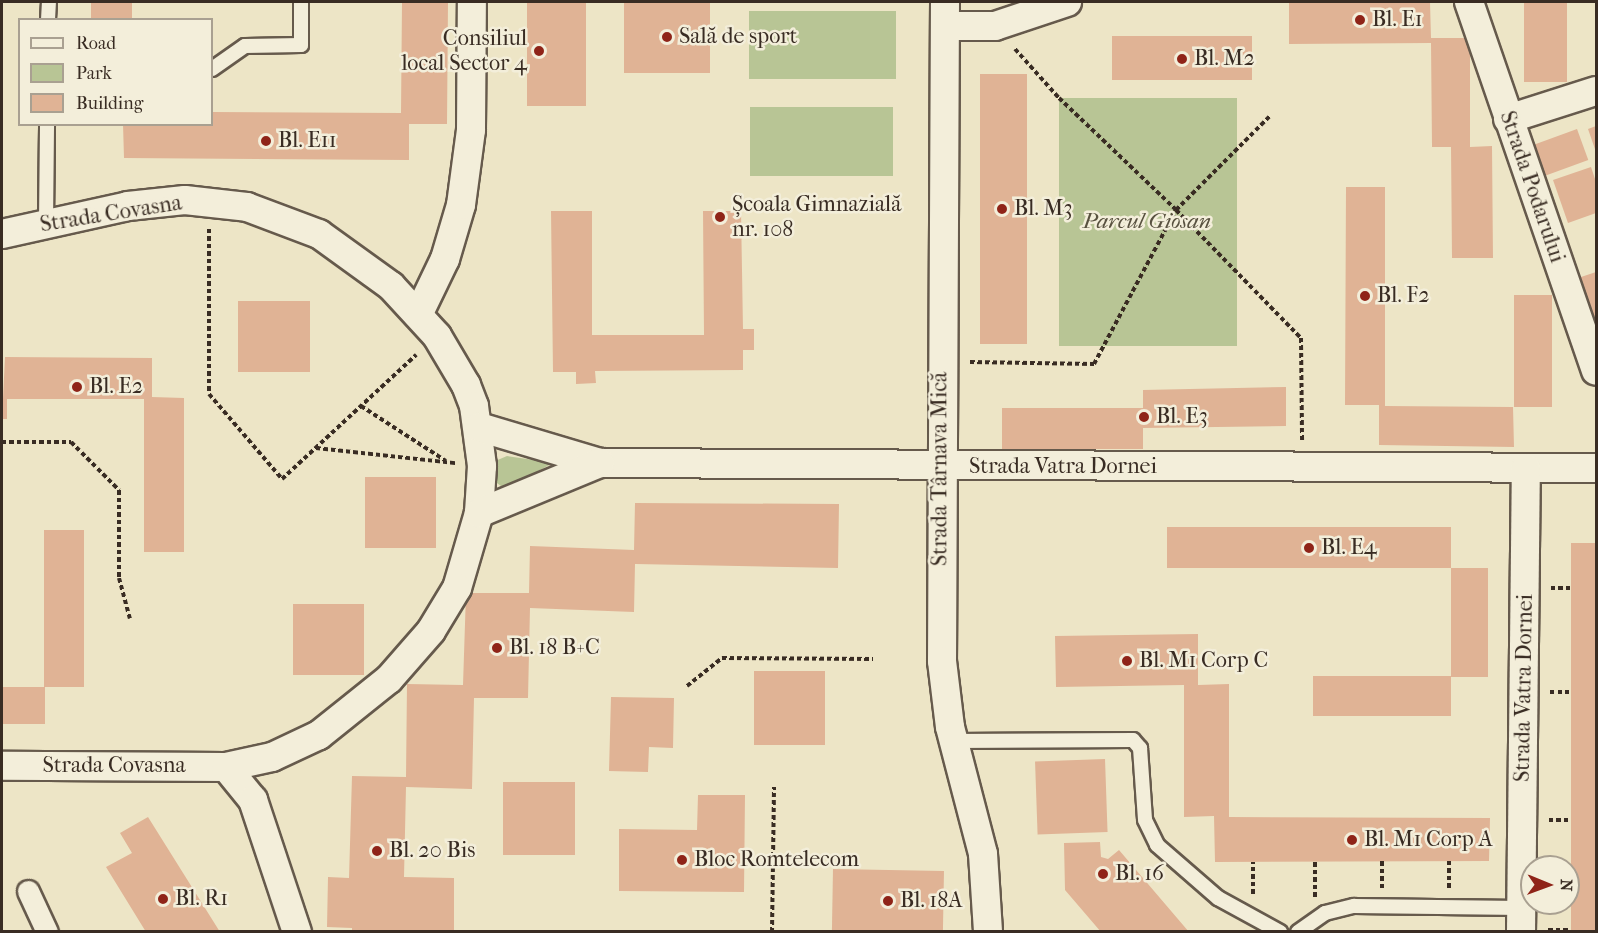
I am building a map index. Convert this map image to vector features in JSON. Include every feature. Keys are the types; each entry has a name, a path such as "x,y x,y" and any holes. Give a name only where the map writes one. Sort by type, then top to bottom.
{"street":[{"path":"419,313 445,259 461,205 471,130 472,2"},
{"path":"945,14 995,26 1067,2"},
{"name":"Strada Podarului","path":"1469,2 1596,371"},
{"name":"Strada Târnava Mică","path":"945,14 940,362 942,661 954,741 983,854 988,932"},
{"path":"1508,119 1596,91"},
{"name":"Strada Covasna","path":"2,234 46,223 155,203 209,201 282,217 319,234 351,254 419,313 437,336 466,385 479,427 482,466 479,513 457,588 431,631 389,679 347,716 310,739 272,757 226,767 2,766"},
{"name":"Strada Vatra Dornei","path":"479,427 600,464 1596,468"},
{"name":"Strada Vatra Dornei","path":"479,513 600,464"},
{"name":"Strada Vatra Dornei","path":"1521,920 1526,468"},
{"path":"226,767 253,800 297,932"},
{"path":"28,891 47,932"}],"lane":[{"path":"48,18 49,2"},
{"path":"213,68 245,46 301,45 301,2"},
{"path":"46,223 47,126"},
{"path":"954,741 1133,740 1140,748 1145,820 1158,845 1199,885 1280,932"},
{"name":"Strada Vatra Dornei","path":"1298,932 1325,913 1354,906 1521,920"}],"path":[{"path":"995,26 1059,98 1176,210 1301,338 1302,468"},
{"path":"940,362 1094,364 1176,210 1270,116"},
{"path":"209,201 209,394 282,479 437,336"},
{"path":"361,406 448,462"},
{"path":"2,442 71,442 119,490 119,578 130,619"},
{"path":"316,448 482,466"},
{"path":"687,686 723,658 873,659"},
{"path":"772,932 774,787"},
{"path":"1253,862 1253,918"},
{"path":"1315,862 1315,920"}],"green space":[{"path":"749,11 896,11 896,79 749,79"},
{"name":"Parcul Giosan","path":"1059,98 1237,98 1237,346 1059,346"},
{"path":"750,107 893,107 893,176 750,176"},
{"path":"507,456 551,464 511,486 501,486 494,481 493,462"}],"building":[{"path":"91,2 132,2 132,18 91,18"},
{"name":"Bl. E11","path":"402,2 448,2 447,124 409,124 409,160 124,158 123,126 213,126 213,112 401,113"},
{"path":"527,2 586,2 586,106 527,106"},
{"name":"Sală de sport","path":"624,2 710,2 710,73 624,73"},
{"path":"1289,2 1430,2 1431,38 1470,38 1470,147 1492,146 1493,258 1452,258 1451,147 1432,147 1431,43 1289,44"},
{"path":"1524,2 1567,2 1567,82 1524,82"},
{"name":"Bl. M2","path":"1112,36 1252,36 1252,80 1112,80"},
{"name":"Bl. M3","path":"980,74 1027,74 1027,344 980,344"},
{"path":"1596,126 1596,152 1588,129"},
{"path":"1577,129 1588,160 1540,177 1529,146"},
{"path":"1591,167 1596,182 1596,213 1568,223 1553,180"},
{"name":"Bl. F2","path":"1346,187 1385,187 1385,406 1513,407 1514,447 1379,445 1379,405 1345,405"},
{"path":"551,211 592,211 592,335 704,335 703,211 741,211 743,329 754,329 754,350 743,350 743,370 595,371 596,383 576,384 576,372 553,372"},
{"path":"1596,272 1596,316 1590,317 1578,278"},
{"path":"1514,295 1552,295 1552,407 1514,407"},
{"path":"238,301 310,301 310,372 238,372"},
{"path":"5,357 152,358 152,397 184,398 184,552 144,552 144,399 7,399 7,419 2,419"},
{"name":"Bl. E3","path":"1286,387 1286,426 1143,428 1143,449 1002,449 1002,408 1143,408 1143,390"},
{"path":"365,477 436,477 436,548 365,548"},
{"name":"Bl. 18 B+C","path":"635,503 839,504 838,568 635,564 634,612 530,608 528,698 474,698 472,789 406,787 404,877 454,878 454,932 352,932 352,928 327,927 328,877 349,878 352,776 406,777 407,684 463,685 466,593 529,593 530,546 634,550"},
{"name":"Bl. E4","path":"1167,527 1451,527 1451,568 1167,568"},
{"path":"44,530 84,530 84,687 44,687"},
{"path":"1571,543 1596,543 1596,932 1571,932 1571,915 1580,915 1580,855 1571,855"},
{"path":"1451,568 1488,568 1488,677 1451,677"},
{"path":"293,604 364,604 364,675 293,675"},
{"path":"1198,634 1198,685 1229,684 1229,817 1490,818 1489,861 1215,862 1214,816 1184,817 1184,685 1056,687 1055,636"},
{"path":"754,671 825,671 825,745 754,745"},
{"path":"1313,676 1451,676 1451,716 1313,716"},
{"path":"2,687 45,687 45,724 2,724"},
{"path":"611,697 674,698 673,748 649,747 648,772 609,771"},
{"path":"1105,759 1108,832 1038,834 1035,761"},
{"path":"503,782 575,782 575,855 503,855"},
{"name":"Bloc Romtelecom","path":"698,795 745,795 744,892 619,891 619,829 697,830"},
{"name":"Bl. R1","path":"148,817 220,932 146,932 106,867 132,853 120,833"},
{"name":"Bl. 16","path":"1100,842 1101,857 1108,859 1119,850 1189,932 1101,932 1065,890 1064,843"},
{"name":"Bl. 18A","path":"833,869 944,871 943,932 832,932"}],"place":[{"name":"Bl. E1","path":"1360,20"},
{"name":"Sală de sport","path":"667,37"},
{"name":"Consiliul local Sector 4","path":"539,51"},
{"name":"Bl. M2","path":"1182,59"},
{"name":"Bl. E11","path":"266,141"},
{"name":"Bl. M3","path":"1002,209"},
{"name":"Școala Gimnazială nr. 108","path":"720,217"},
{"name":"Bl. F2","path":"1365,296"},
{"name":"Bl. E2","path":"77,387"},
{"name":"Bl. E3","path":"1144,417"},
{"name":"Bl. E4","path":"1309,548"},
{"name":"Bl. 18 B+C","path":"497,648"},
{"name":"Bl. M1 Corp C","path":"1127,661"},
{"name":"Bl. M1 Corp A","path":"1352,840"},
{"name":"Bl. 20 Bis","path":"377,851"},
{"name":"Bloc Romtelecom","path":"682,860"},
{"name":"Bl. 16","path":"1103,874"},
{"name":"Bl. R1","path":"163,899"},
{"name":"Bl. 18A","path":"888,901"}]}
